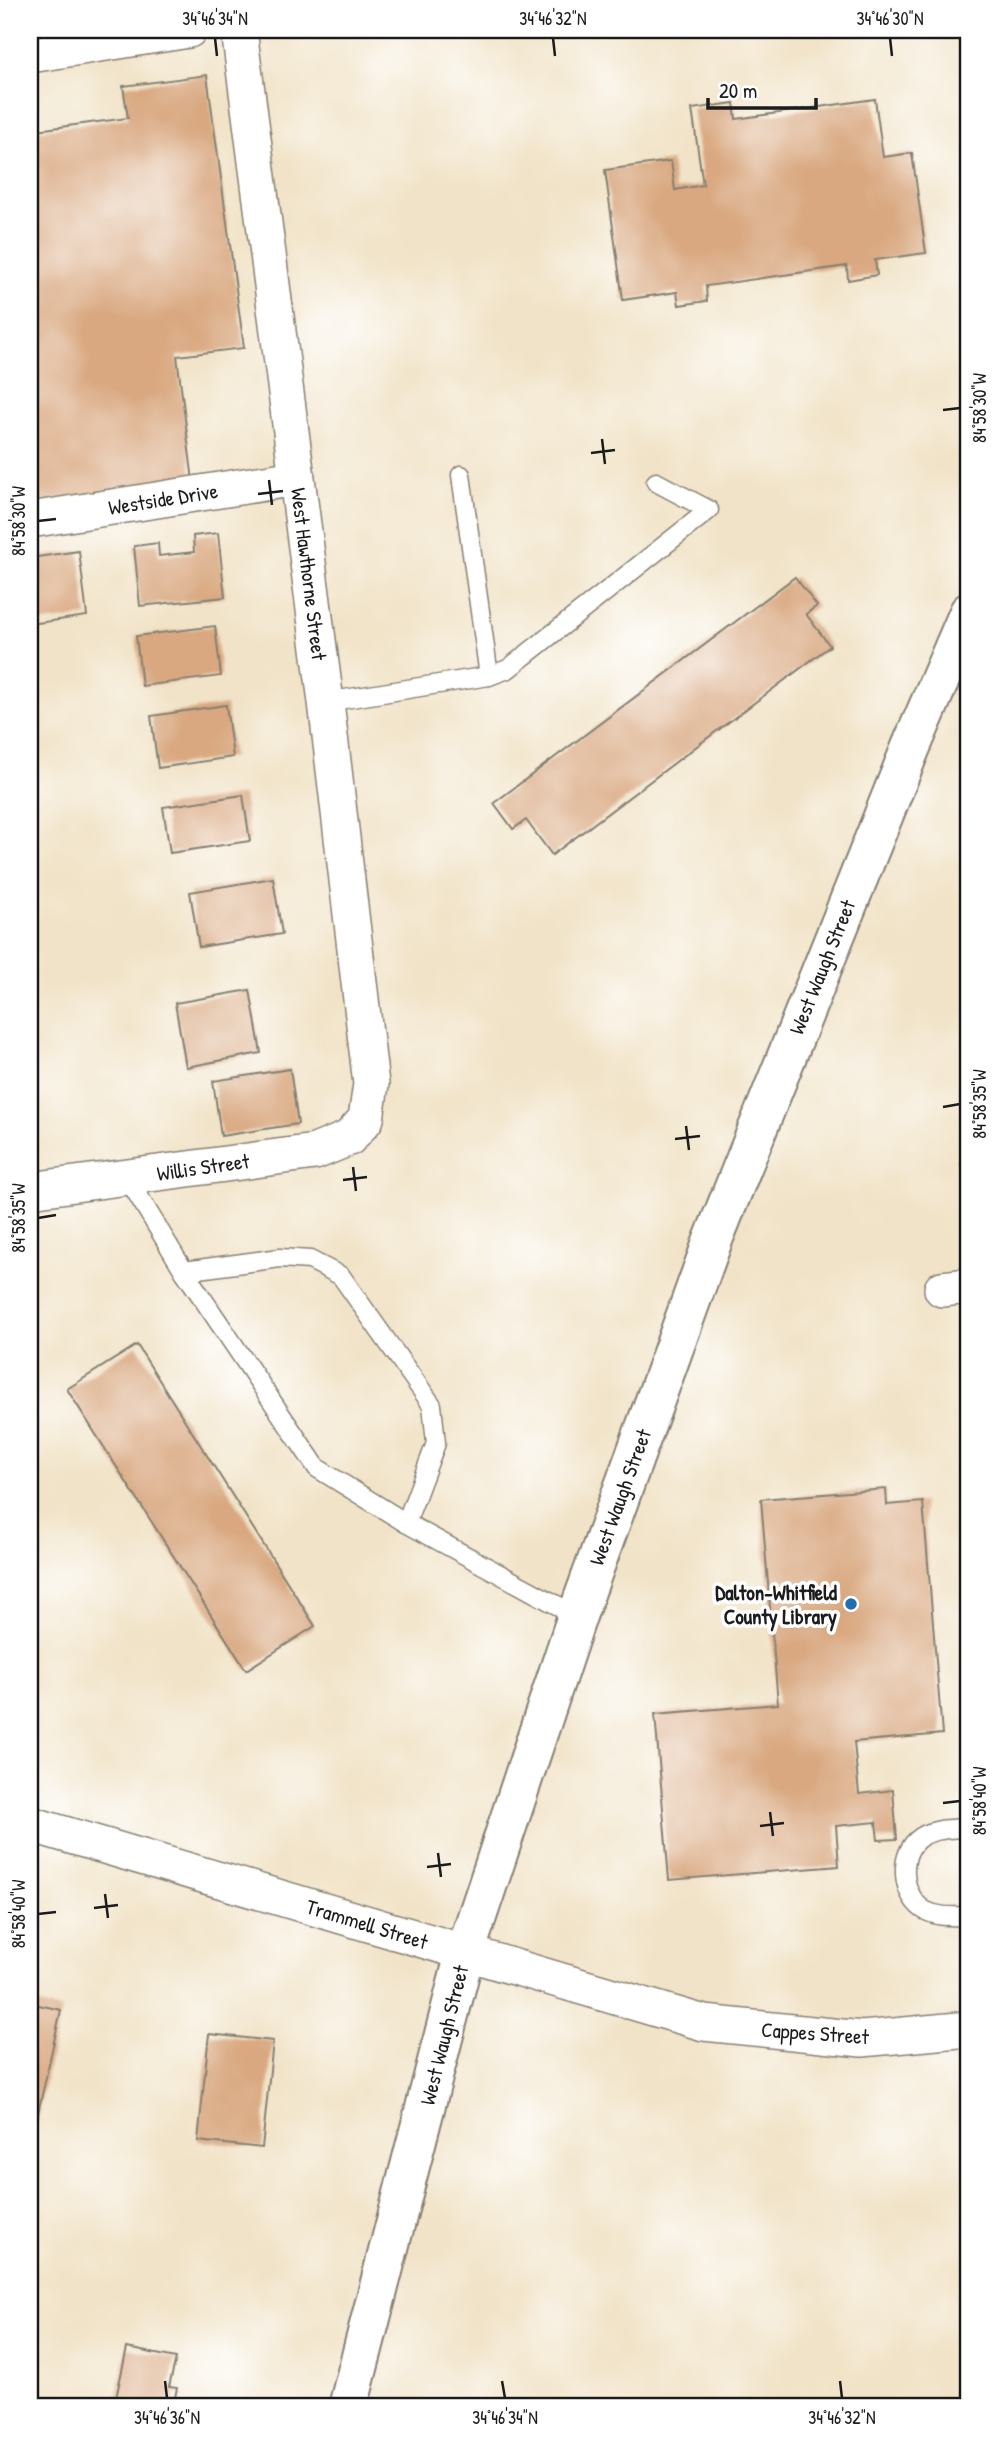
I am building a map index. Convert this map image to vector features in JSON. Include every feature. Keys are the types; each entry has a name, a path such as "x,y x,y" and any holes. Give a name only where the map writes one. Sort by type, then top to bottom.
{"street":[{"path":"30,55 189,30"},
{"name":"West Hawthorne Street","path":"239,30 326,702 371,1084 366,1119"},
{"name":"Westside Drive","path":"30,520 296,478"},
{"name":"West Waugh Street","path":"348,2407 465,1953 577,1616 713,1240 911,747 969,612"},
{"name":"Willis Street","path":"30,1190 315,1152 349,1138 366,1119"},
{"name":"Trammell Street","path":"30,1824 704,2024"},
{"name":"Cappes Street","path":"704,2024 862,2039 969,2029"}],"lane":[{"path":"461,475 489,676"},
{"path":"326,702 489,676 508,669 709,510 656,482"},
{"path":"127,1177 184,1271 317,1468 406,1523 577,1616"},
{"path":"184,1271 280,1258 310,1260 341,1276 432,1405 436,1443 406,1523"},
{"path":"969,1828 939,1830 918,1839 905,1864 906,1883 911,1897 925,1910 945,1917 969,1916"}],"building":[{"path":"207,75 244,348 177,356 193,481 30,503 30,131 128,118 123,86"},
{"path":"875,99 883,157 912,153 926,253 875,260 877,275 848,280 847,266 706,286 707,301 679,305 677,292 623,300 605,170 671,161 675,190 703,185 692,109 734,103 736,119"},
{"path":"218,533 225,597 140,606 134,546 158,543 159,556 194,552 193,536"},
{"path":"79,551 87,616 30,624 30,558"},
{"path":"795,577 817,606 806,614 830,646 552,855 526,820 513,829 494,803"},
{"path":"215,626 221,676 142,686 136,636"},
{"path":"226,705 233,757 158,768 151,716"},
{"path":"243,795 250,841 170,853 163,807"},
{"path":"273,878 282,934 199,947 190,892"},
{"path":"250,990 261,1053 186,1067 175,1003"},
{"path":"290,1069 298,1124 221,1136 213,1081"},
{"path":"969,1143 969,1168 961,1165"},
{"path":"137,1345 315,1626 246,1670 67,1389"},
{"name":"Dalton-Whitfield County Library","path":"886,1489 887,1505 923,1502 942,1734 854,1742 859,1794 893,1790 897,1839 878,1840 876,1822 836,1826 839,1866 669,1880 655,1714 778,1704 761,1499"},
{"path":"30,2003 61,2010 32,2140 30,2139"},
{"path":"209,2034 273,2041 262,2148 198,2141"},
{"path":"127,2348 176,2358 169,2387 177,2388 173,2407 114,2407"}],"place":[{"name":"Dalton-Whitfield County Library","path":"851,1604"}]}
